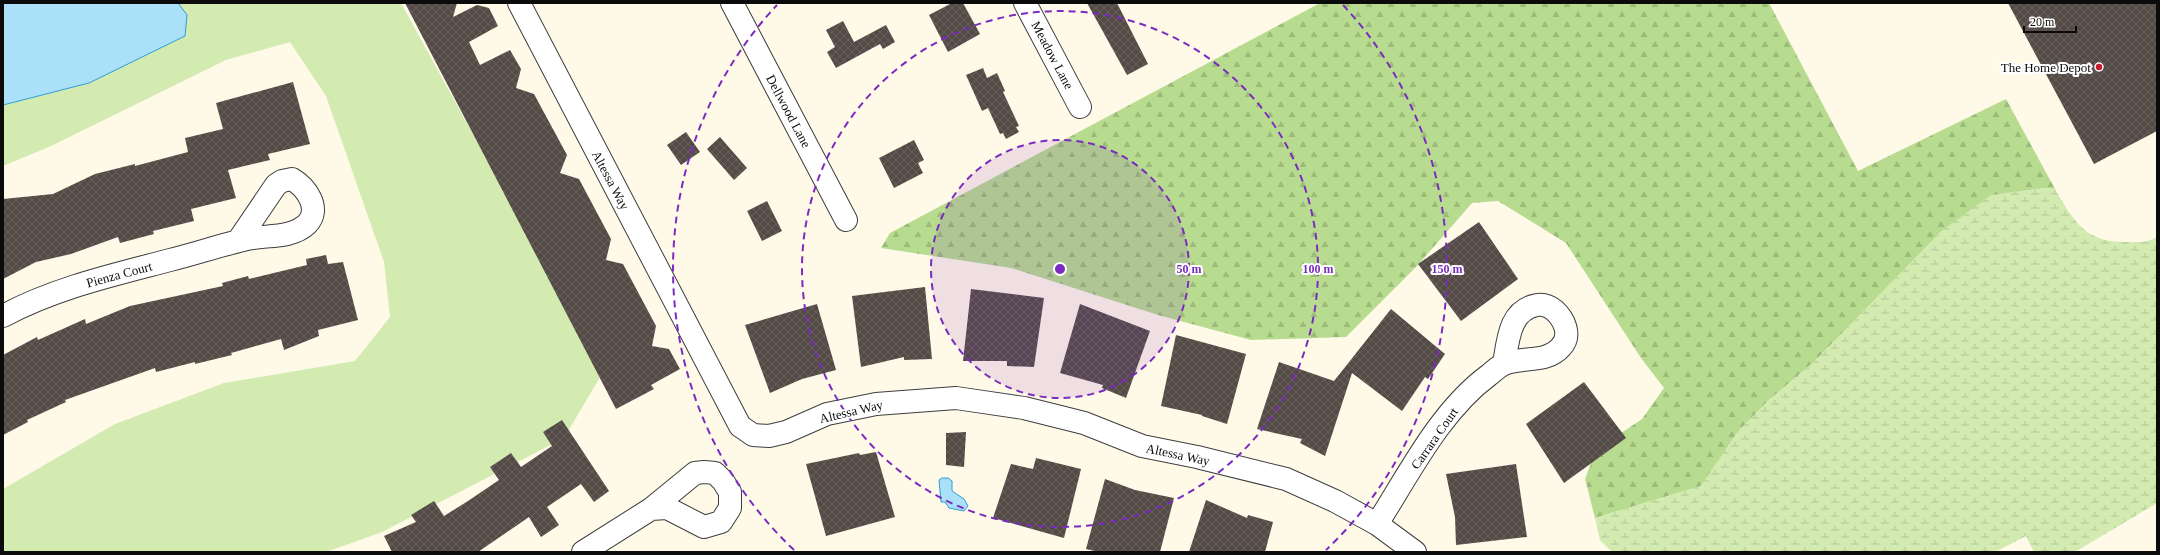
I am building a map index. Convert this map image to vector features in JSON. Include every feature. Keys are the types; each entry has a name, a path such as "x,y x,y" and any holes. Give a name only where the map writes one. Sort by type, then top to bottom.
{"street":[{"name":"Altessa Way","path":"519,3 740,426 753,436 769,436 786,432 828,414 876,404 956,398 1024,408 1084,423 1142,446 1197,457 1286,479 1377,524 1415,552"},
{"name":"Dellwood Lane","path":"732,3 846,220"},
{"name":"Meadow Lane","path":"1025,3 1080,107"},
{"name":"Pienza Court","path":"3,316 61,291 238,241"},
{"name":"Carrara Court","path":"1377,524 1447,415 1478,383 1504,364"},
{"path":"583,552 651,509"}],"green space":[{"path":"178,3 401,3 603,372 564,438 382,532 326,552 3,552 3,489 115,424 224,383 355,361 390,317 384,262 326,96 290,42 226,60 49,147 3,166 3,105 89,83 185,36 187,15"},
{"path":"1320,3 1769,3 1858,171 2006,99 2055,189 2043,188 1943,230 1814,362 1768,401 1739,431 1701,486 1595,518 1585,479 1596,450 1642,419 1664,388 1641,358 1566,243 1498,201 1472,203 1417,266 1346,337 1251,340 1158,315 1011,268 881,248 890,233"},
{"path":"2043,188 2055,189 2075,221 2091,234 2101,239 2139,242 2157,237 2157,503 2075,552 2034,552 2026,536 1995,552 1612,552 1600,540 1595,518 1701,486 1738,431 1768,401 1814,362 1943,230 1991,195"}],"water":[{"path":"3,3 178,3 187,15 185,36 89,83 3,105"},
{"path":"942,478 948,478 952,481 952,491 964,499 968,506 964,511 949,508 945,502 941,502 939,480"}],"building":[{"path":"405,3 457,3 453,17 477,5 489,8 498,26 469,42 480,65 510,50 521,69 516,88 534,94 567,155 560,173 579,179 611,239 606,260 623,264 656,326 652,346 669,349 680,369 651,385 654,389 616,409"},
{"path":"952,3 963,3 980,34 948,52 929,15"},
{"path":"1087,3 1117,3 1148,64 1127,75"},
{"name":"The Home Depot","path":"2008,3 2157,3 2157,131 2094,164"},
{"path":"843,21 854,42 886,25 895,42 883,49 880,44 836,68 827,52 835,47 826,30"},
{"path":"983,68 987,78 997,73 1005,91 1003,92 1019,126 1016,127 1019,132 1006,139 1003,133 1000,134 988,108 982,111 966,75"},
{"path":"293,82 310,144 268,154 270,160 228,170 236,198 191,209 194,221 153,231 154,234 120,243 118,237 71,254 36,262 3,279 3,199 53,194 95,174 135,164 135,166 188,152 185,138 223,129 216,103"},
{"path":"686,132 700,152 681,165 667,145"},
{"path":"720,137 747,168 734,180 707,149"},
{"path":"914,140 924,160 918,163 923,173 894,188 879,158"},
{"path":"767,201 782,231 762,241 747,211"},
{"path":"1479,222 1518,279 1461,321 1418,264"},
{"path":"326,255 328,264 343,262 358,320 318,330 319,336 284,350 281,339 231,353 232,355 195,364 195,362 156,372 155,368 65,400 66,402 27,420 28,422 3,435 3,355 37,337 38,340 85,319 86,324 130,306 223,286 222,283 248,276 249,279 307,265 306,259"},
{"path":"925,287 932,359 904,360 904,357 861,367 852,296"},
{"path":"971,289 1044,298 1034,367 1007,366 1007,361 963,361"},
{"path":"817,304 836,370 802,379 770,393 745,325"},
{"path":"1080,304 1150,331 1126,398 1102,388 1103,385 1060,373"},
{"path":"1391,309 1445,354 1428,379 1425,377 1402,411 1352,373 1325,456 1300,443 1302,439 1257,429 1279,362 1334,381"},
{"path":"1176,335 1246,354 1227,424 1202,415 1161,406"},
{"path":"1584,382 1626,438 1564,483 1526,424"},
{"path":"562,420 609,491 594,502 581,484 547,507 559,525 541,537 529,517 478,552 392,552 384,536 416,522 411,515 434,501 444,516 468,501 499,480 490,467 511,453 521,467 552,446 543,432"},
{"path":"966,432 964,467 946,465 946,433"},
{"path":"876,452 895,517 826,536 806,464 859,453 860,455"},
{"path":"1036,458 1081,469 1064,538 993,518 1011,464 1033,469"},
{"path":"1516,464 1527,537 1456,545 1455,517 1446,474"},
{"path":"1105,479 1135,490 1174,498 1160,552 1099,552 1086,549"},
{"path":"1206,500 1247,518 1248,515 1273,522 1265,552 1189,552"}],"place":[{"name":"The Home Depot","path":"2099,67"}]}
